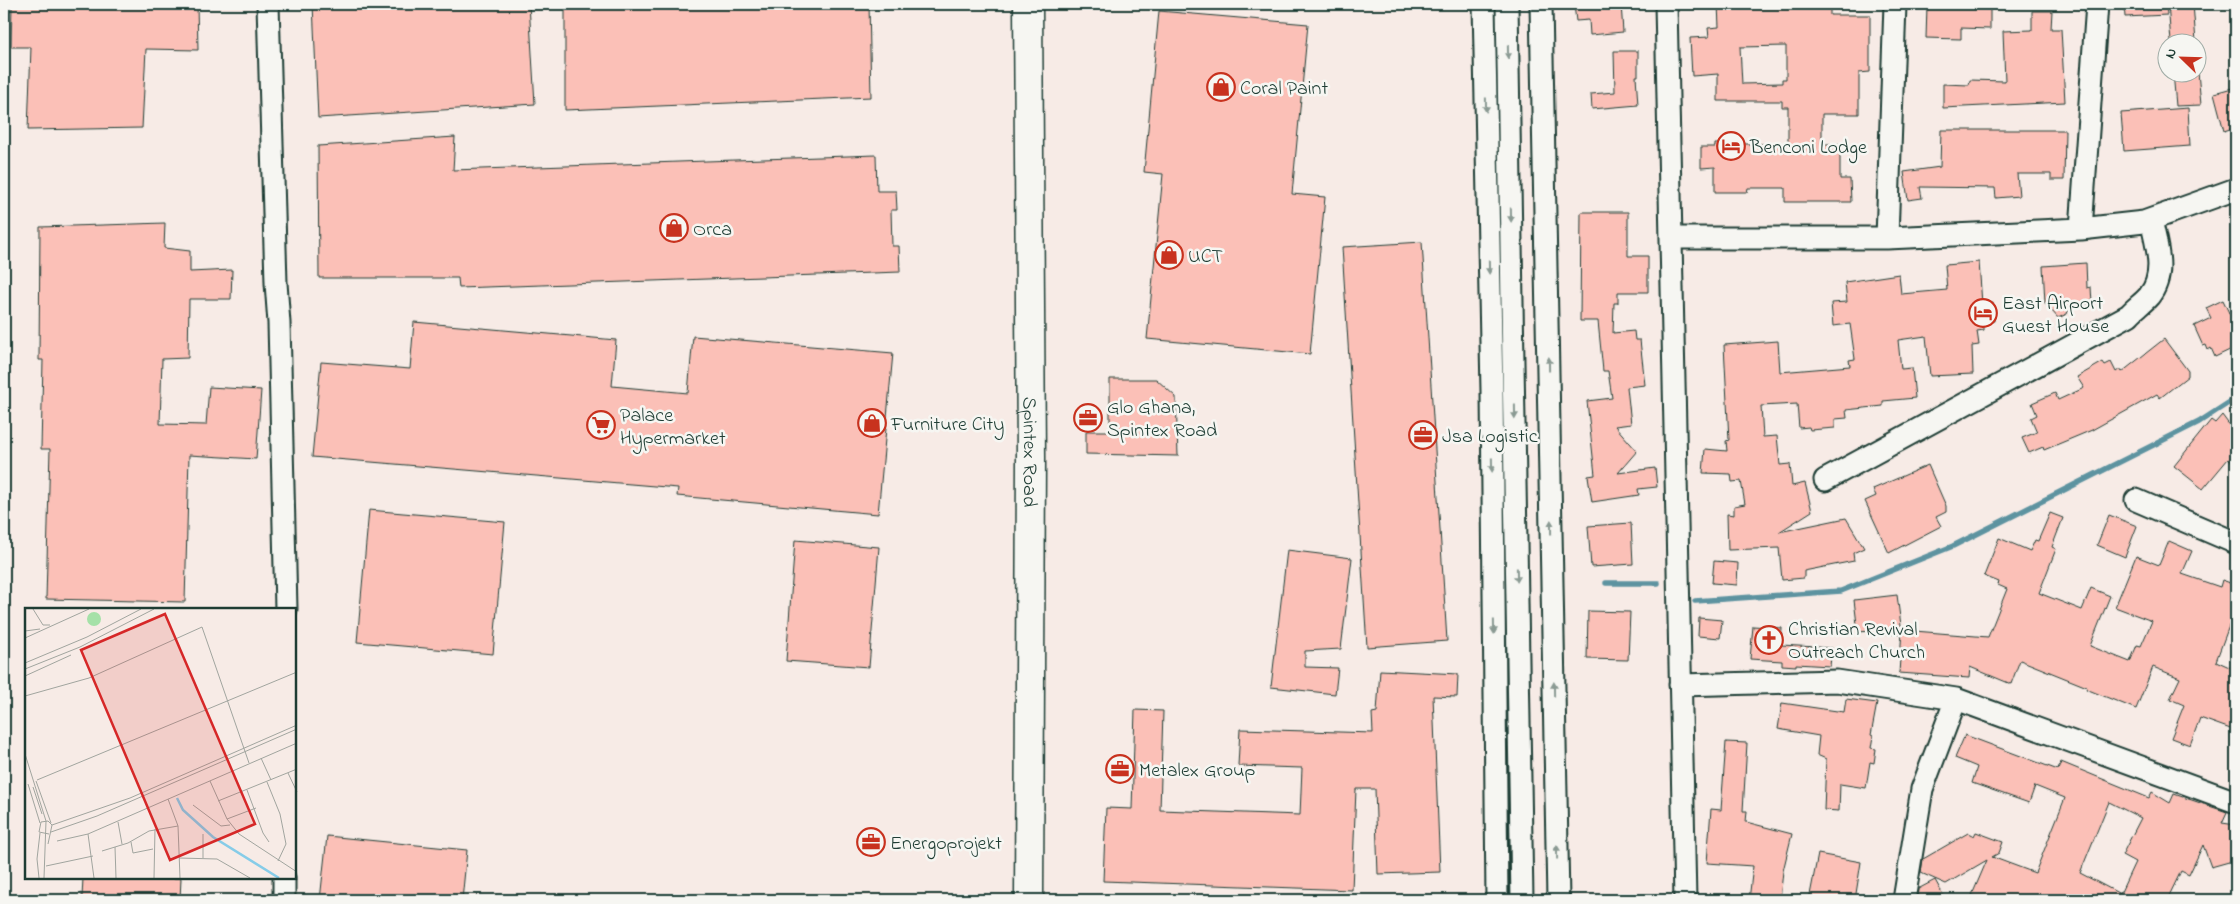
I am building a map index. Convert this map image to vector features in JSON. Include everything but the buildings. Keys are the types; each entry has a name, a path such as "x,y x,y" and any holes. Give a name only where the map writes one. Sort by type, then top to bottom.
{"main road":[{"name":"Spintex Road","path":"1028,4 1031,457 1029,900"}],"street":[{"path":"268,4 276,283 279,323 286,608"},
{"path":"1484,4 1492,391 1497,900"},
{"path":"1508,4 1522,900"},
{"path":"1541,4 1558,900"},
{"path":"1666,4 1685,900"},
{"path":"1887,238 1895,4"},
{"path":"2081,230 2097,4"},
{"path":"1672,238 1887,238 2081,230 2151,220 2236,189"},
{"path":"1825,480 2128,314 2150,295 2158,278 2160,262 2151,220"},
{"path":"2136,500 2236,543"},
{"path":"1680,685 1837,681 1956,699 2236,802"},
{"path":"1904,900 1922,789 1956,699"},
{"path":"284,879 284,900"}],"waterway":[{"path":"1695,601 1841,591 1953,546 2199,422 2236,398"},
{"path":"1606,583 1658,583"}],"place":[{"name":"Coral Paint","path":"1221,87"},
{"name":"Benconi Lodge","path":"1731,146"},
{"name":"Orca","path":"674,228"},
{"name":"UCT","path":"1169,255"},
{"name":"East Airport Guest House","path":"1983,313"},
{"name":"Glo Ghana, Spintex Road","path":"1088,418"},
{"name":"Furniture City","path":"872,423"},
{"name":"Palace Hypermarket","path":"601,425"},
{"name":"Jsa Logistic","path":"1423,435"},
{"name":"Christian Revival Outreach Church","path":"1769,640"},
{"name":"Metalex Group","path":"1120,769"},
{"name":"Energoprojekt","path":"871,842"}]}
